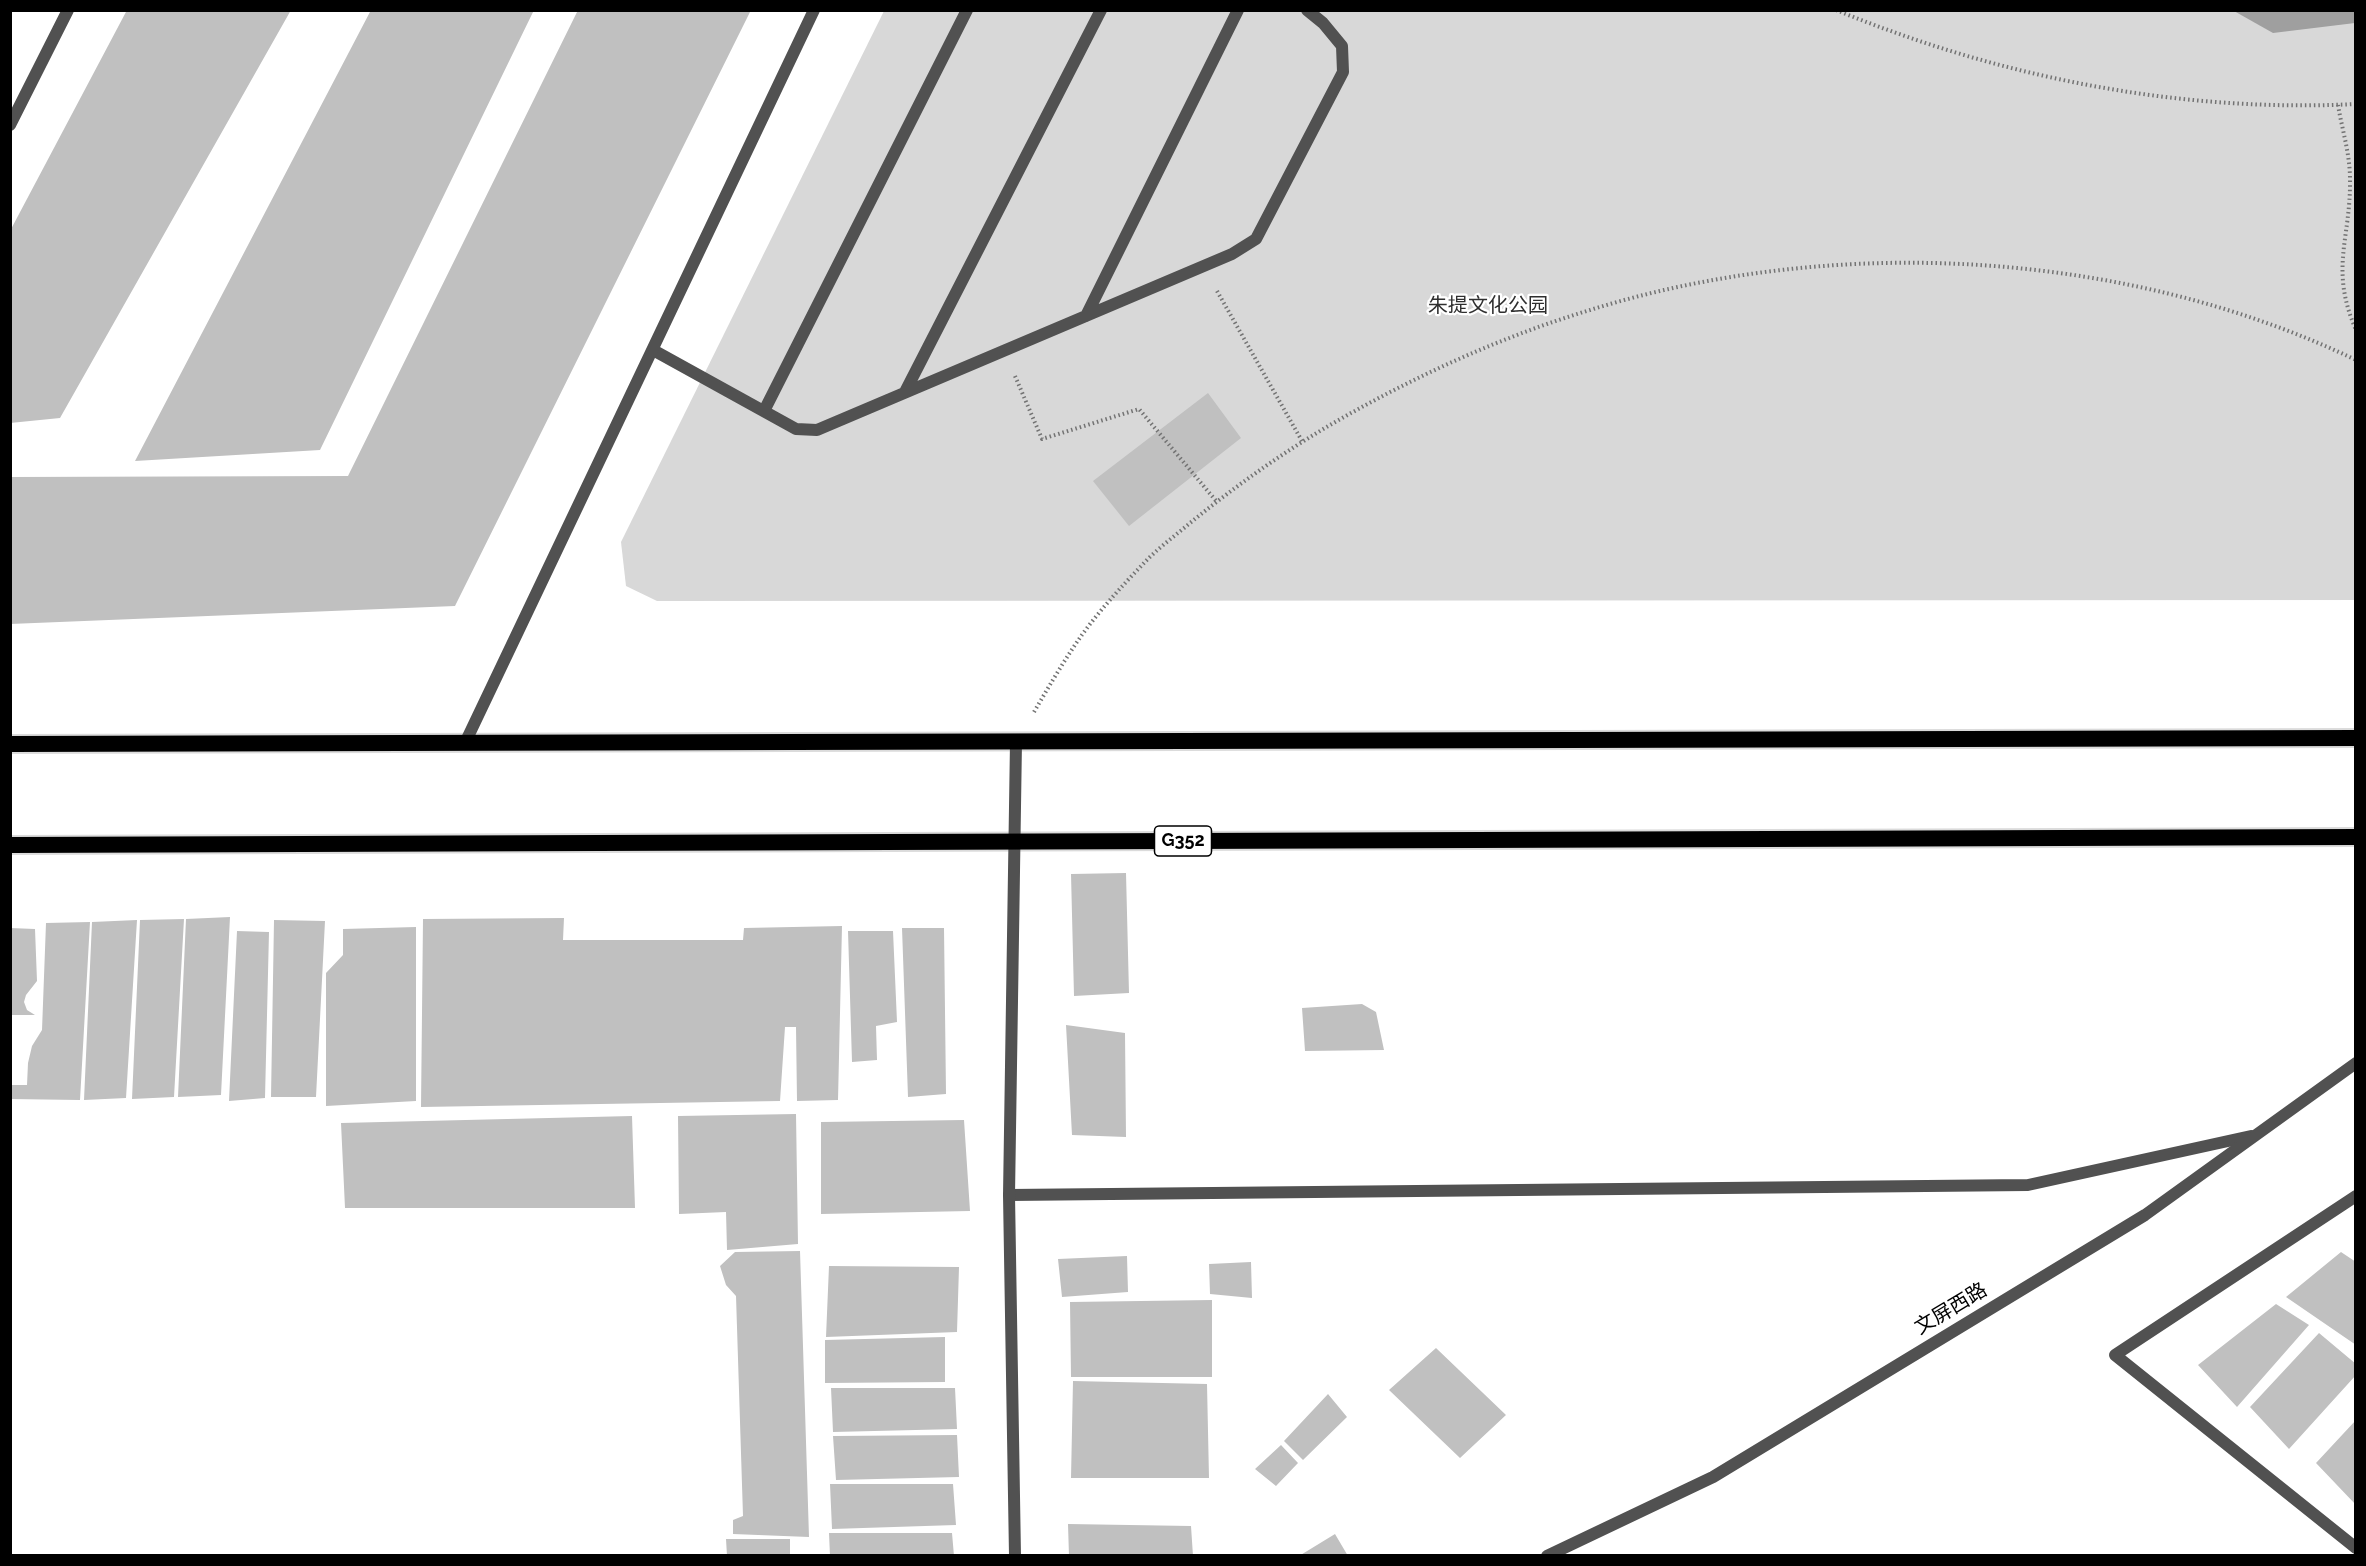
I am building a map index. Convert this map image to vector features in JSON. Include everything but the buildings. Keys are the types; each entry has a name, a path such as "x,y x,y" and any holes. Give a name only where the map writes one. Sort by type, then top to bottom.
{"highway":[{"path":"10,744 2355,738"},
{"name":"G352","path":"10,845 2355,837"}],"street":[{"path":"10,125 68,10"},
{"path":"465,743 814,10"},
{"path":"764,411 967,10"},
{"path":"905,392 1101,10"},
{"path":"1086,316 1238,10"},
{"path":"652,350 796,429 818,429 1232,254 1256,239 1343,72 1342,46 1323,23 1307,10"},
{"path":"1015,1556 1009,1195 1016,742"},
{"name":"文屏西路","path":"1547,1556 1713,1477 2145,1215 2251,1136 2355,1063"},
{"path":"1009,1195 2028,1185 2251,1136"},
{"path":"2355,1196 2115,1355 2355,1548"}],"path":[{"path":"1836,10 1942,49 2017,70 2097,87 2166,98 2240,104 2355,104"},
{"path":"2338,105 2350,176 2350,206 2340,270 2344,299 2355,330"},
{"path":"1016,742 1078,639 1146,560 1217,502 1302,441 1398,386 1492,344 1569,317 1693,284 1798,268 1905,262 2012,267 2120,282 2227,309 2355,360"},
{"path":"1203,267 1302,441"},
{"path":"1004,351 1042,439 1139,410 1217,502"}],"green space":[{"name":"朱提文化公园","path":"884,11 2355,11 2355,600 657,601 626,586 621,542"}],"shaded area":[{"path":"2234,11 2355,11 2355,23 2273,33"}]}
